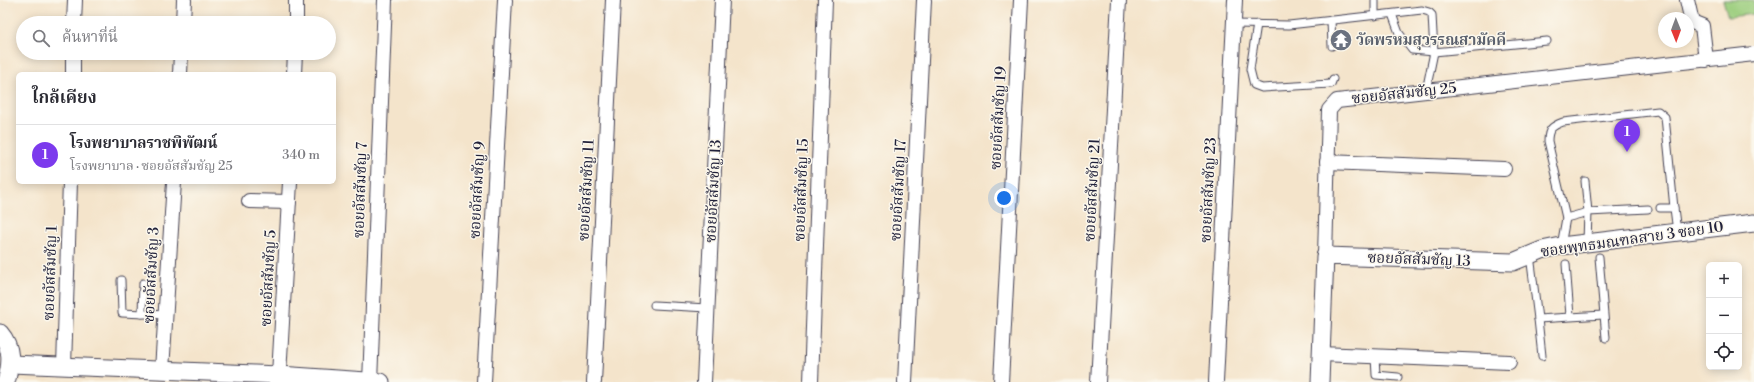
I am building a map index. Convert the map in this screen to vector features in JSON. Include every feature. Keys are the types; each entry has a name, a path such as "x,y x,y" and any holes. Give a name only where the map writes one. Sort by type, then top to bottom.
{"street":[{"path":"74,16 75,0"},
{"path":"183,16 184,0"},
{"path":"296,0 296,16"},
{"name":"ซอยอัสสัมชัญ 7","path":"370,382 385,0"},
{"name":"ซอยอัสสัมชัญ 9","path":"484,382 505,0"},
{"name":"ซอยอัสสัมชัญ 11","path":"594,382 613,0"},
{"name":"ซอยอัสสัมชัญ 13","path":"704,382 722,0"},
{"name":"ซอยอัสสัมชัญ 15","path":"811,382 825,0"},
{"name":"ซอยอัสสัมชัญ 17","path":"905,382 924,0"},
{"name":"ซอยอัสสัมชัญ 19","path":"1001,382 1021,0"},
{"name":"ซอยอัสสัมชัญ 21","path":"1098,382 1119,0"},
{"name":"ซอยอัสสัมชัญ 23","path":"1216,382 1235,0"},
{"path":"1687,0 1692,22 1702,26 1706,60"},
{"name":"ซอยอัสสัมชัญ 25","path":"1320,382 1329,110 1337,101 1754,54"},
{"path":"73,60 73,72"},
{"path":"180,72 181,60"},
{"path":"294,60 294,72"},
{"path":"1328,162 1504,169"},
{"name":"ซอยอัสสัมชัญ 1","path":"64,366 70,184"},
{"name":"ซอยอัสสัมชัญ 3","path":"162,370 174,184"},
{"name":"ซอยอัสสัมชัญ 5","path":"279,375 290,184"},
{"path":"249,201 289,202"},
{"name":"ซอยพุทธมณฑลสาย 3 ซอย 10","path":"1513,262 1542,250 1561,246 1754,223"},
{"name":"ซอยอัสสัมชัญ 13","path":"1325,256 1513,262"},
{"path":"0,333 9,350 11,364 6,382"},
{"path":"1321,354 1509,362"},
{"path":"11,364 162,370 223,378 279,375 381,382"}],"lane":[{"path":"1375,0 1375,16"},
{"path":"1234,24 1289,25 1422,10 1429,12 1432,15 1434,52 1426,91"},
{"path":"1392,14 1399,33 1412,50 1434,52 1547,41"},
{"path":"1331,20 1332,46"},
{"path":"1257,24 1250,69 1254,85 1262,88 1314,86 1331,84 1333,79"},
{"path":"1561,246 1566,218 1548,141 1548,132 1554,125 1563,122 1658,111 1665,117 1674,208 1678,232"},
{"path":"1585,181 1588,212 1587,243"},
{"path":"1660,208 1674,208"},
{"path":"1566,218 1588,212 1648,209"},
{"path":"1530,254 1542,356"},
{"path":"1599,257 1606,338"},
{"path":"1566,264 1570,316"},
{"path":"121,280 122,313 166,315"},
{"path":"142,314 143,283"},
{"path":"654,305 707,308"},
{"path":"1538,319 1603,315"},
{"path":"1375,357 1376,375 1398,377"}],"green space":[{"path":"1723,0 1754,0 1754,14 1728,17"}],"place":[{"name":"วัดพรหมสุวรรณสามัคคี","path":"1341,40"},
{"name":"โรงพยาบาลราชพิพัฒน์","path":"1627,152"}]}
